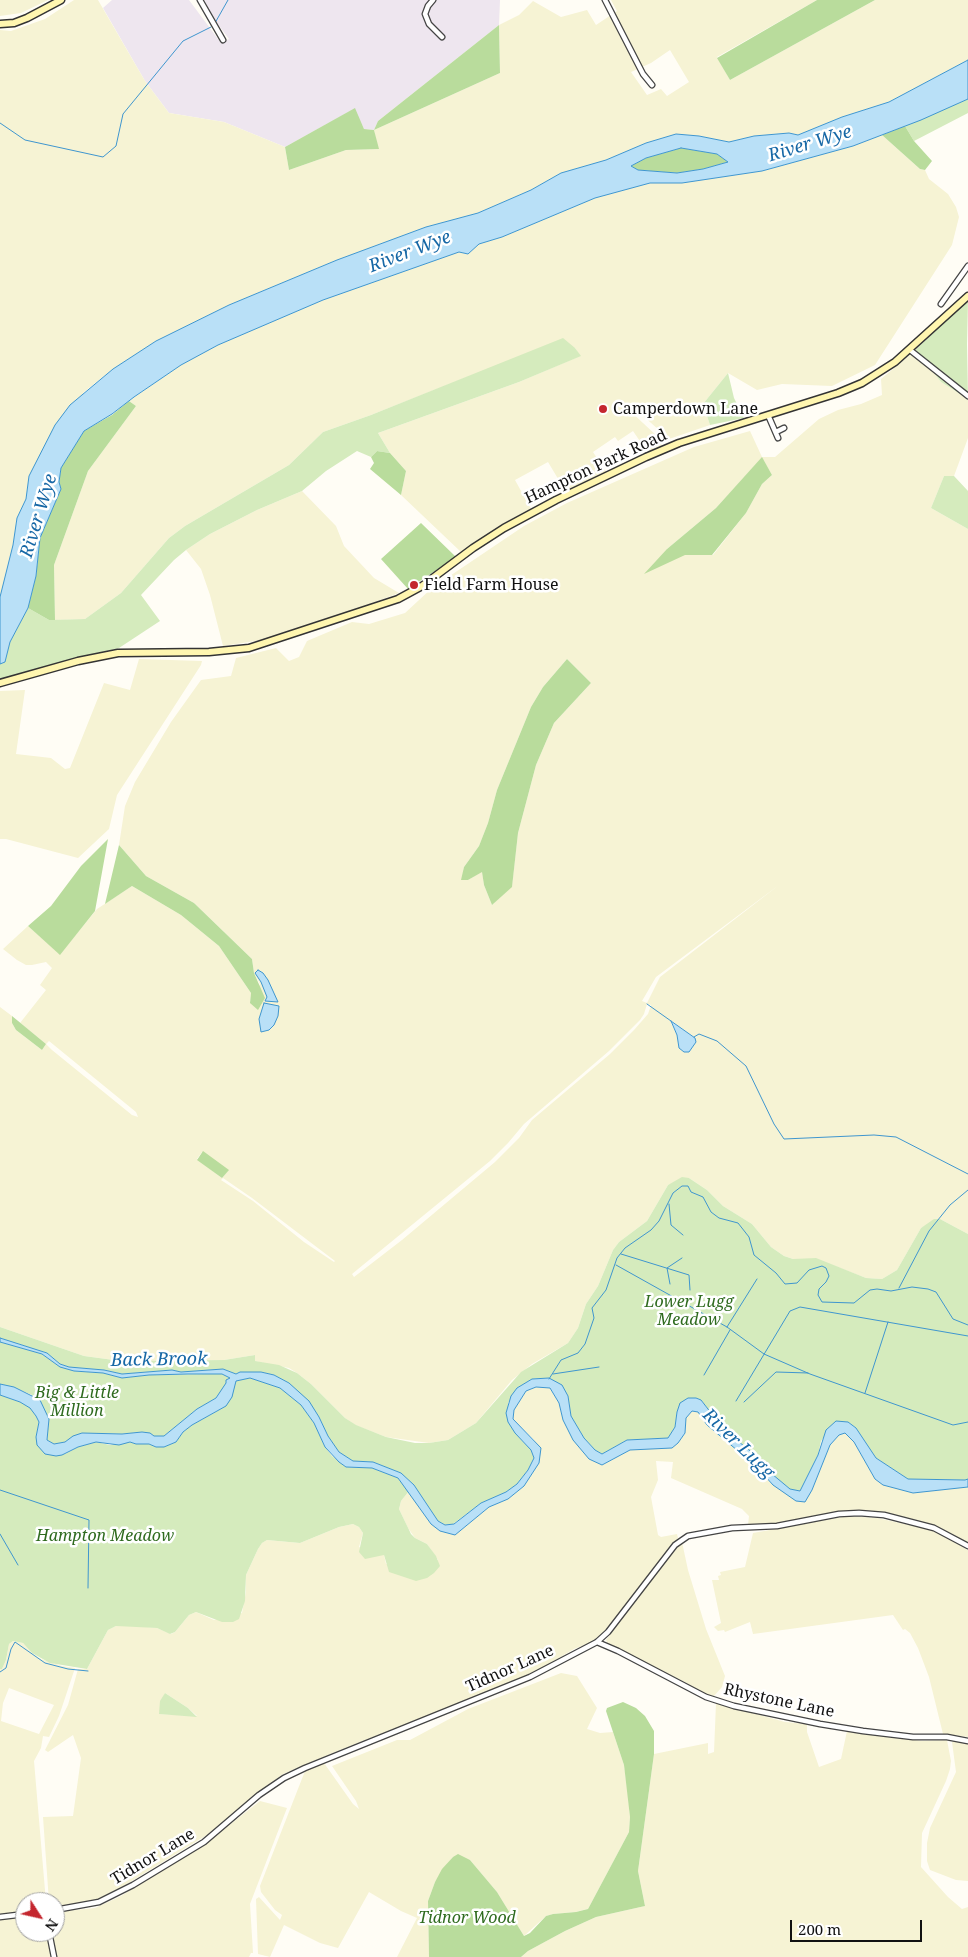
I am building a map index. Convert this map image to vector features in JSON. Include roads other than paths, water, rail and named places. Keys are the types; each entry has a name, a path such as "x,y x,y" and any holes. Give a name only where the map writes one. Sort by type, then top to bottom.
{"main road":[{"path":"0,24 14,23 27,18 61,0"},
{"name":"Hampton Park Road","path":"0,683 78,661 118,653 229,651 270,642 398,599 422,586 487,538 565,496 679,443 838,393 862,383 884,370 910,350 968,296"}],"street":[{"path":"200,0 223,40"},
{"path":"433,0 425,14 429,24 442,37"},
{"path":"605,0 643,74 652,85"},
{"path":"941,304 968,266"},
{"path":"910,350 968,396"},
{"path":"768,415 778,438"},
{"path":"776,432 784,428"},
{"name":"Tidnor Lane","path":"65,1908 99,1902 133,1885 210,1837 259,1795 284,1778 530,1677 597,1642 608,1632 675,1545 688,1536 732,1528 776,1526 839,1514 859,1513 884,1515 934,1528 968,1546"},
{"name":"Rhystone Lane","path":"597,1642 618,1650 706,1697 734,1706 863,1731 913,1737 947,1737 968,1740"},
{"path":"0,1917 15,1915"},
{"path":"51,1942 54,1957"}],"water":[{"name":"River Wye","path":"968,60 968,99 921,120 853,146 762,171 682,183 650,183 595,198 502,237 479,244 468,254 459,252 323,300 218,345 181,365 112,414 84,431 61,468 59,482 61,489 40,538 36,576 28,608 10,642 5,662 0,664 0,597 13,545 17,518 26,499 29,476 55,425 70,405 113,369 156,341 229,305 337,260 426,227 478,213 531,190 561,173 606,160 646,143 676,134 729,142 754,136 789,133 798,135 842,117 889,102","holes":["681,148 717,154 728,162 703,169 677,173 638,170 631,166 646,158"]},
{"path":"258,970 268,980 278,1002 265,1001 267,997 255,973"},
{"path":"264,1003 279,1006 278,1016 274,1025 269,1030 261,1032 259,1019"},
{"path":"671,1021 695,1038 696,1042 689,1052 684,1052 679,1048 677,1035"},
{"name":"River Lugg","path":"0,1338 47,1353 60,1364 69,1367 104,1370 122,1374 172,1370 181,1372 223,1369 236,1374 240,1372 261,1372 274,1375 289,1383 309,1401 339,1452 353,1461 373,1462 401,1473 414,1485 438,1521 445,1525 454,1524 481,1503 506,1492 517,1484 528,1470 534,1458 531,1450 515,1433 508,1422 506,1413 511,1396 517,1388 532,1379 549,1378 562,1385 568,1396 571,1416 584,1438 595,1450 602,1454 627,1440 668,1438 675,1427 680,1403 688,1398 696,1398 701,1400 725,1431 763,1461 772,1474 790,1489 800,1491 818,1455 826,1430 836,1421 848,1422 856,1428 876,1458 908,1479 968,1479 968,1487 913,1493 883,1485 875,1479 854,1442 845,1433 839,1435 830,1445 812,1490 805,1502 796,1501 773,1485 756,1466 707,1425 698,1412 692,1411 686,1418 685,1433 672,1448 630,1450 602,1465 589,1459 573,1440 563,1420 559,1403 550,1388 536,1387 526,1391 514,1410 513,1419 541,1448 539,1463 524,1486 508,1499 489,1507 455,1535 440,1531 431,1524 398,1478 372,1468 346,1467 339,1462 325,1447 314,1423 301,1405 280,1388 250,1378 236,1381 232,1397 226,1406 192,1425 183,1432 176,1442 164,1447 130,1442 119,1445 96,1442 78,1447 62,1455 45,1454 37,1445 36,1437 39,1422 36,1416 30,1408 20,1402 0,1395 0,1384 14,1387 40,1400 49,1419 47,1440 54,1444 65,1442 73,1436 82,1433 122,1434 142,1432 150,1433 154,1436 164,1436 197,1409 216,1398 226,1380 230,1378 222,1374 188,1374 122,1378 103,1373 74,1371 60,1367 42,1354 0,1342"}],"waterway":[{"path":"215,23 228,0"},
{"path":"0,123 25,140 103,157 116,146 123,114 183,41 211,27"},
{"path":"647,1004 671,1021"},
{"path":"694,1037 699,1034 717,1041 746,1066 774,1124 784,1139 874,1135 896,1137 968,1174"},
{"path":"549,1379 561,1360 578,1353 585,1344 594,1318 592,1308 606,1290 617,1258 625,1248 651,1230 659,1221 673,1193 682,1186 688,1186 691,1192 703,1197 711,1212 719,1218 738,1223 749,1237 754,1255 776,1273 785,1284 797,1283 809,1270 822,1266 826,1268 829,1276 819,1289 818,1295 822,1302 854,1303 870,1290 877,1289 891,1291 912,1287 928,1289 936,1292 953,1319 968,1325"},
{"path":"899,1288 929,1231 950,1205 968,1190"},
{"path":"669,1204 671,1225 683,1235"},
{"path":"621,1254 689,1275 690,1290"},
{"path":"670,1284 667,1268 682,1258"},
{"path":"616,1265 727,1327 764,1354 810,1374 953,1425 968,1422"},
{"path":"727,1327 757,1279"},
{"path":"736,1401 790,1311 800,1307 968,1336"},
{"path":"865,1393 888,1322"},
{"path":"704,1375 730,1330"},
{"path":"553,1374 599,1367"},
{"path":"744,1402 776,1372 808,1373"},
{"path":"0,1490 89,1520 88,1588"},
{"path":"0,1534 18,1565"},
{"path":"0,1672 6,1668 15,1642 45,1663 68,1669 88,1671"}],"place":[{"name":"Camperdown Lane","path":"603,409"},
{"name":"Field Farm House","path":"414,585"}],"park label":[{"name":"Lower Lugg Meadow","path":"689,1311"},
{"name":"Big & Little Million","path":"77,1402"},
{"name":"Hampton Meadow","path":"105,1536"},
{"name":"Tidnor Wood","path":"467,1918"}],"water label":[{"name":"Back Brook","path":"159,1360"}]}
